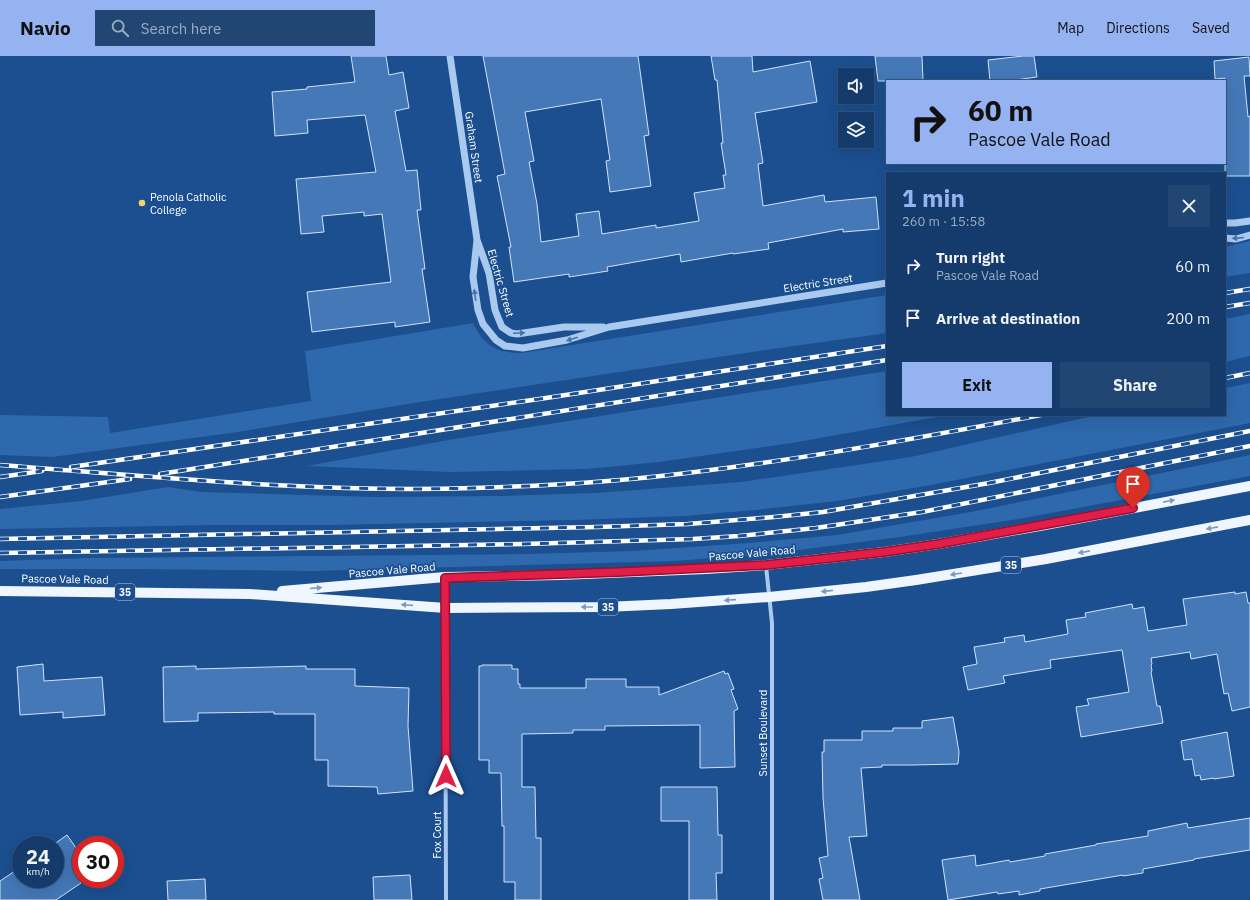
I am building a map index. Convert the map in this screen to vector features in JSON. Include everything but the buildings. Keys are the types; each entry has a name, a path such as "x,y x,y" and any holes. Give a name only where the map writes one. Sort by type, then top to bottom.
{"main road":[{"name":"Pascoe Vale Road","path":"250,594 445,578 614,573 766,565 884,552 938,544 1250,486"},
{"name":"Pascoe Vale Road","path":"0,591 250,594 446,608 605,607 671,604 769,597 866,587 916,580 1046,559 1250,520"}],"street":[{"name":"Graham Street","path":"450,56 477,240"},
{"path":"1226,223 1250,220"},
{"path":"1226,238 1236,239 1250,235"},
{"name":"Electric Street","path":"477,240 489,273 499,320 502,327 511,333 517,334 564,327 609,327"},
{"name":"Electric Street","path":"477,240 473,277 478,310 483,324 496,340 505,346 523,348 566,340 609,327 886,283"},
{"name":"Sunset Boulevard","path":"766,565 772,623 772,900"},
{"name":"Fox Court","path":"445,578 446,900"}],"shaded area":[{"path":"1250,241 1250,273 1226,277 1226,247"},
{"path":"886,295 886,333 420,402 238,432 52,457 0,455 0,415 108,417 110,433 311,401 305,351 473,323 477,331 492,347 505,352 522,353"},
{"path":"1250,314 1250,356 1226,362 1226,319"},
{"path":"886,371 886,416 942,416 792,443 659,462 587,469 450,472 307,466 454,439"},
{"path":"1250,383 1250,423 931,485 837,501 684,516 574,520 0,529 0,509 81,501 168,487 201,492 377,497 501,496 595,493 741,482 911,457 1093,416 1226,416 1226,388"},
{"path":"1250,455 1250,476 1024,518 900,537 775,553 675,561 313,571 0,569 0,561 91,558 526,554 633,551 837,535 971,512"}],"railway":[{"path":"1226,293 1250,289"},
{"path":"1226,307 1250,303"},
{"path":"71,467 546,398 886,346"},
{"path":"160,474 886,360"},
{"path":"1226,378 1250,373"},
{"path":"0,465 177,479 295,486 414,489 531,486 674,475 872,446 1036,416"},
{"path":"0,539 597,527 688,524 774,517 823,512 989,483 1250,431"},
{"path":"0,553 524,544 693,539 739,536 816,528 922,512 1250,446"},
{"path":"0,477 42,471"},
{"path":"0,497 130,479"}],"place":[{"name":"Penola Catholic College","path":"142,203"}],"route":[{"path":"446,776 445,578 561,575 766,565 884,552 938,544 1133,508"}]}
